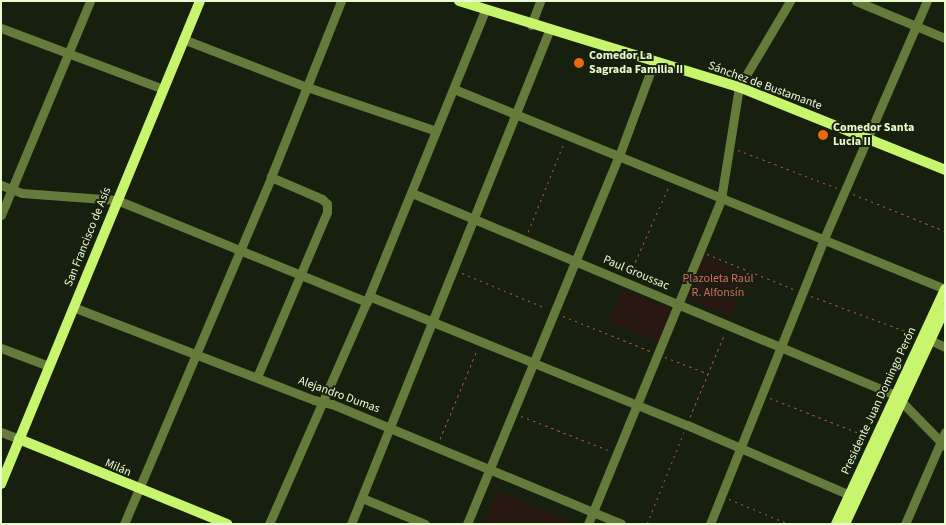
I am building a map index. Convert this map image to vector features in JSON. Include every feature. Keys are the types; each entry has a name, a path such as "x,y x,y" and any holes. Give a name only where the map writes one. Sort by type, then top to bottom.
{"street":[{"path":"1,215 90,1"},
{"name":"San Francisco de Asís","path":"1,484 200,1"},
{"path":"124,524 195,352 271,177 341,1"},
{"name":"Sánchez de Bustamante","path":"459,1 549,31 739,87 945,170"},
{"path":"531,25 540,1"},
{"path":"588,524 721,199 739,87 790,1"},
{"path":"856,1 945,38"},
{"path":"710,524 824,241 927,1"},
{"path":"269,524 368,299 454,89 484,10"},
{"path":"1,28 163,89"},
{"path":"351,524 434,323 549,31"},
{"path":"184,39 307,87 436,131"},
{"path":"467,524 532,362 619,156 654,62"},
{"path":"454,89 945,289"},
{"path":"257,377 327,212 327,204 322,199 271,177"},
{"path":"1,185 22,193 117,200 301,276 434,323 532,362 853,496"},
{"name":"Paul Groussac","path":"412,193 526,239 899,398 943,443"},
{"name":"Presidente Juan Domingo Perón","path":"836,524 853,496 899,398 945,289"},
{"name":"Alejandro Dumas","path":"73,307 391,428 621,524"},
{"name":"Presidente Juan Domingo Perón","path":"845,524 874,439 899,398 945,309"},
{"path":"930,340 945,346"},
{"path":"1,348 49,366"},
{"name":"Milán","path":"1,432 137,490 227,524"},
{"path":"905,524 943,443 945,432"},
{"path":"362,498 425,524"}],"path":[{"path":"526,239 567,136"},
{"path":"626,283 672,178"},
{"path":"455,270 553,312 708,374"},
{"path":"436,447 480,342"},
{"path":"763,395 874,439"},
{"path":"512,413 616,453"},
{"path":"721,496 789,524"}],"green space":[{"name":"Plazoleta Raúl R. Alfonsín","path":"704,256 748,275 731,316 686,297"},
{"path":"622,289 671,309 658,342 609,322"},
{"path":"498,491 577,524 484,524"}],"place":[{"name":"Comedor La Sagrada Familia II","path":"579,63"},
{"name":"Comedor Santa Lucia II","path":"823,135"}]}
